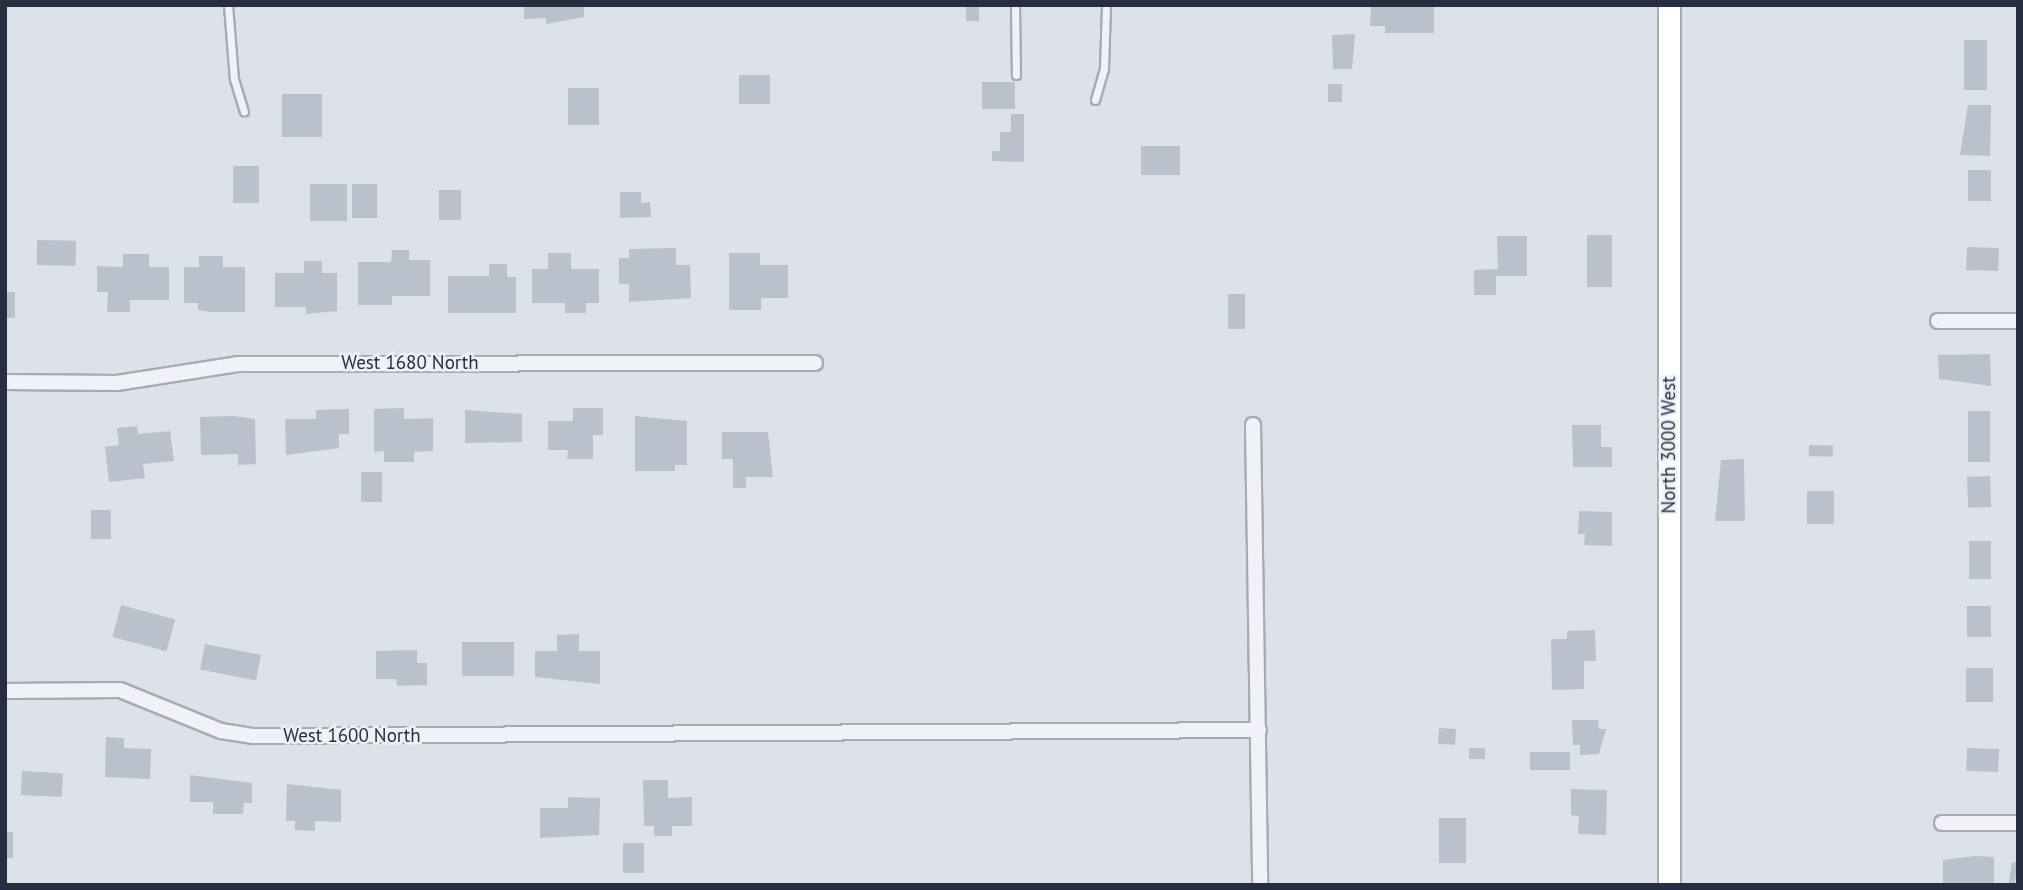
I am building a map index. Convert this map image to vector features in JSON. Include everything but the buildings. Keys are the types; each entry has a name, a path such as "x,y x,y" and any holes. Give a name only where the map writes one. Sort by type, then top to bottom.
{"main road":[{"name":"North 3000 West","path":"1669,5 1670,885"}],"street":[{"path":"1938,321 2018,321"},
{"name":"West 1680 North","path":"5,382 117,383 238,364 815,363"},
{"path":"1253,425 1261,881"},
{"name":"West 1600 North","path":"5,691 120,690 222,731 254,736 706,736 1259,730"},
{"path":"1942,823 2018,823"}],"lane":[{"path":"228,5 234,79 244,113"},
{"path":"1015,5 1016,75"},
{"path":"1095,100 1104,69 1106,5"}]}
